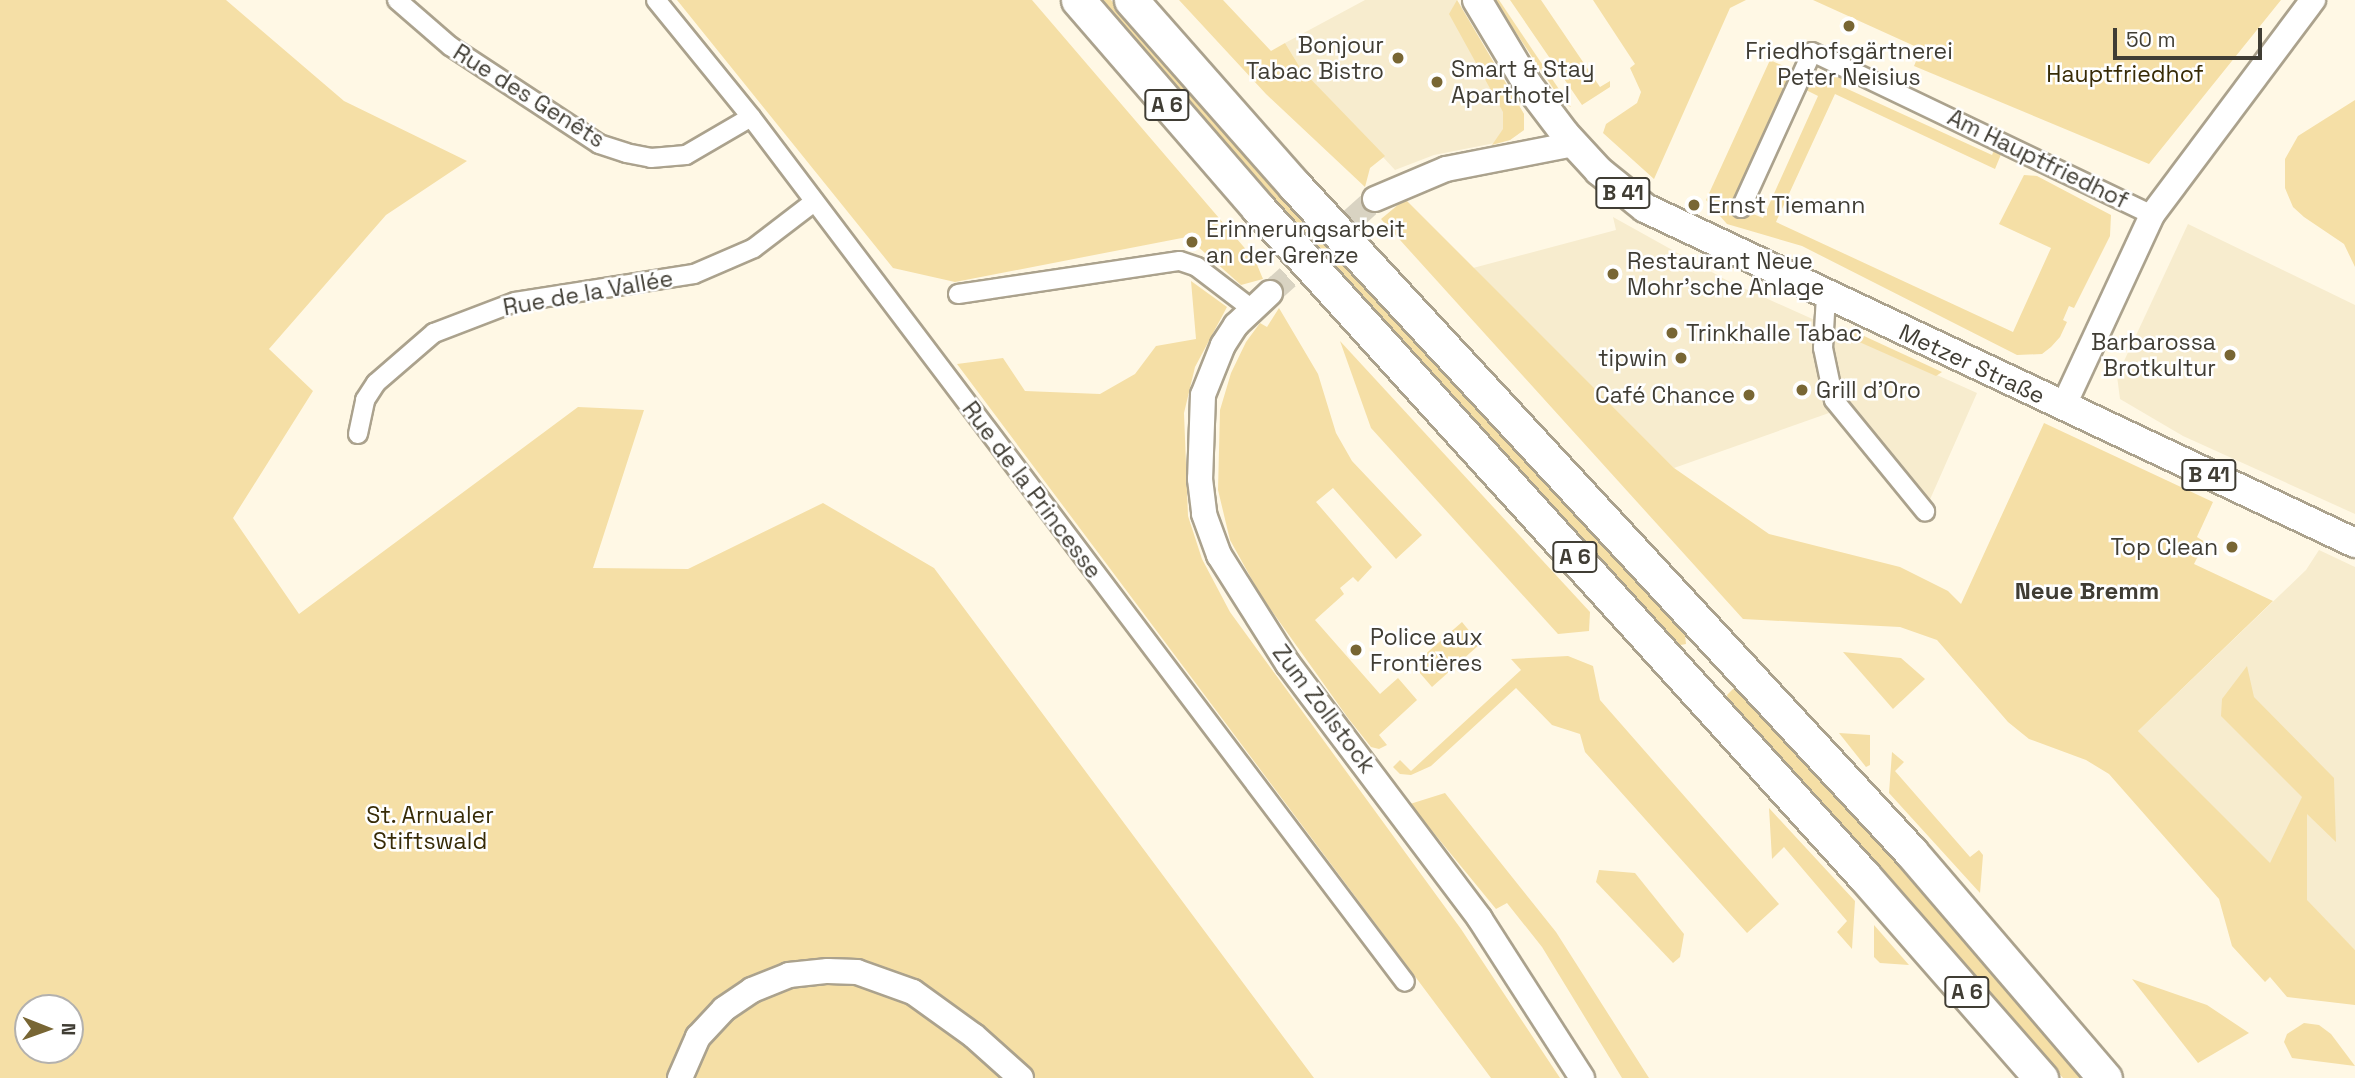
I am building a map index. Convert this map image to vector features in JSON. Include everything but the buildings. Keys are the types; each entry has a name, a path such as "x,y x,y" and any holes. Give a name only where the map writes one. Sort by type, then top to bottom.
{"highway":[{"name":"A 6","path":"1078,0 1258,208 1864,876 2041,1078"},
{"name":"A 6","path":"1131,0 1304,197 1911,852 2105,1078"}],"main road":[{"name":"Metzer Straße","path":"1477,0 1528,85 1573,144 1614,185 1645,208 1826,296 2355,543"}],"street":[{"name":"Rue des Genêts","path":"397,0 450,46 599,144 626,153 651,158 686,155 751,117"},
{"name":"Rue de la Princesse","path":"656,0 751,117 1405,982"},
{"name":"Am Hauptfriedhof","path":"2063,407 2152,215 2313,0"},
{"name":"Am Hauptfriedhof","path":"1741,208 1812,52 2152,215"},
{"path":"1375,199 1446,169 1573,144"},
{"name":"Rue de la Vallée","path":"358,434 365,400 376,383 434,333 514,302 694,274 762,243 814,202"},
{"path":"958,294 1180,261 1197,267 1252,309"},
{"name":"Zum Zollstock","path":"1270,293 1236,325 1210,370 1199,425 1204,514 1219,555 1288,664 1488,930 1582,1078"},
{"path":"1826,296 1823,348 1834,400 1925,511"},
{"path":"680,1078 698,1037 724,1009 789,975 828,971 857,972 912,992 974,1036 1021,1078"}],"shaded area":[{"path":"1365,0 1457,0 1524,114 1524,130 1510,140 1434,155 1395,170 1301,69 1285,43"},
{"path":"1613,217 1728,281 1977,393 1928,504 1846,407 1674,468 1473,268 1616,230"},
{"path":"2188,224 2355,305 2355,514 2183,436 2120,399 2117,376"},
{"path":"2319,550 2355,567 2355,950 2138,731 2306,570"}],"green space":[{"name":"St. Arnualer Stiftswald","path":"0,0 226,0 344,101 467,161 386,215 269,349 313,391 233,518 299,614 578,407 644,410 593,568 688,569 823,503 934,568 1314,1078 0,1078"},
{"path":"677,0 1032,0 1255,260 1263,279 1241,285 1187,237 955,282 893,268"},
{"path":"1095,0 1111,0 1274,188 1684,626 1686,644 1675,646 1266,198"},
{"path":"1179,0 1223,0 1271,51 1285,43 1301,69 1385,156 1370,168 1365,187 1266,94"},
{"path":"1457,0 1524,114 1524,130 1510,140 1492,145 1503,129 1503,112 1449,14"},
{"path":"1494,0 1499,0 1571,107 1563,103"},
{"path":"1510,0 1541,0 1600,87 1610,81 1610,87 1582,105"},
{"path":"1593,0 1746,0 1730,8 1654,179 1603,133 1606,124 1637,103 1641,92 1630,68 1635,64"},
{"name":"Hauptfriedhof","path":"1813,0 2281,0 2149,164 1914,66 1921,49"},
{"path":"1770,60 1802,74 1741,209 1763,218 1818,96 1804,89 1826,74 1845,77 1841,86 1992,155 1996,146 2002,152 1995,169 1835,94 1776,222 2013,332 2051,248 1999,224 2024,175 2037,176 2111,215 2110,236 2074,308 2069,306 2063,320 2067,322 2060,337 2051,347 2042,354 2017,355 1802,246 1727,224 1706,200"},
{"path":"2355,100 2355,267 2344,244 2293,207 2285,188 2285,159 2298,136"},
{"path":"1405,199 1674,468 1769,534 1900,567 1948,591 1961,604 2044,423 2213,502 2197,537 2205,542 2194,564 2273,601 2138,731 2270,863 2302,797 2221,716 2222,699 2247,666 2254,697 2334,778 2336,842 2307,814 2307,900 2355,950 2355,1005 2287,997 2270,977 2265,982 2232,946 2219,899 2109,774 2086,760 2029,739 2008,722 1937,640 1900,627 1743,619 1381,219"},
{"path":"1191,281 1227,307 1195,367 1184,413 1188,516 1202,559 1230,612 1461,929 1560,1078 1491,1078 957,364 1003,358 1025,391 1100,394 1135,374 1156,346 1196,339"},
{"path":"1279,308 1318,374 1336,433 1352,461 1422,535 1396,559 1333,488 1316,502 1372,567 1358,582 1353,577 1340,588 1344,594 1315,620 1380,694 1398,678 1417,700 1379,735 1387,745 1379,749 1371,747 1348,718 1261,596 1230,540 1218,490 1220,410 1231,373 1246,342 1260,323 1267,327"},
{"path":"1851,330 1942,372 1936,376 1848,337"},
{"path":"1340,341 1590,612 1589,631 1558,634 1371,428"},
{"path":"1462,622 1480,644 1432,687 1413,665"},
{"path":"1843,652 1901,658 1925,679 1893,709"},
{"path":"1568,656 1593,666 1600,700 1779,904 1747,933 1585,752 1580,734 1552,725 1516,688 1431,766 1411,775 1400,774 1393,767 1400,760 1411,771 1521,670 1511,659"},
{"path":"1736,686 1746,689 2090,1078 2063,1078 1729,707 1727,695"},
{"path":"1839,733 1870,735 1870,765 1866,767"},
{"path":"1892,752 1904,762 1895,771 1970,857 1979,850 1983,855 1980,893 1889,793"},
{"path":"1445,793 1556,932 1649,1078 1622,1078 1542,947 1507,903 1496,909 1410,804"},
{"path":"1769,808 1855,901 1852,949 1837,932 1847,921 1784,847 1772,859"},
{"path":"1599,870 1635,873 1684,934 1680,957 1673,963 1596,882"},
{"path":"1874,925 1909,965 1880,963 1874,957"},
{"path":"2132,979 2207,1005 2249,1033 2198,1063"},
{"path":"2304,1023 2319,1025 2331,1034 2355,1066 2292,1058 2284,1042 2287,1034"}],"tunnel":[{"path":"1270,293 1375,199"}],"place":[{"name":"Friedhofsgärtnerei Peter Neisius","path":"1849,26"},
{"name":"Bonjour Tabac Bistro","path":"1398,58"},
{"name":"Smart & Stay Aparthotel","path":"1437,82"},
{"name":"Ernst Tiemann","path":"1694,205"},
{"name":"Erinnerungsarbeit an der Grenze","path":"1192,242"},
{"name":"Restaurant Neue Mohr'sche Anlage","path":"1613,274"},
{"name":"Trinkhalle Tabac","path":"1672,333"},
{"name":"Barbarossa Brotkultur","path":"2230,355"},
{"name":"tipwin","path":"1681,358"},
{"name":"Grill d'Oro","path":"1802,390"},
{"name":"Café Chance","path":"1749,395"},
{"name":"Top Clean","path":"2232,547"},
{"name":"Police aux Frontières","path":"1356,650"}],"district":[{"name":"Neue Bremm","path":"2087,591"}]}
